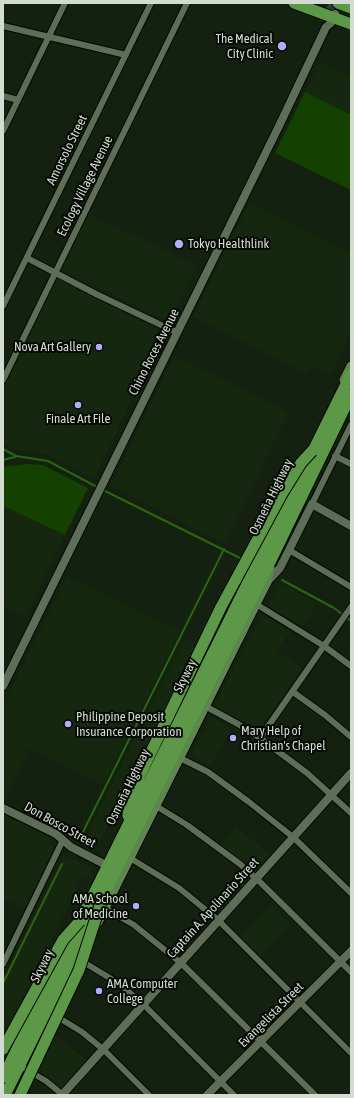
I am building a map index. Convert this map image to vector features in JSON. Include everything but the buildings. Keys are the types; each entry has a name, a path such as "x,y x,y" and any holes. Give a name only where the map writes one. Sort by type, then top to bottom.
{"highway":[{"path":"294,3 331,15 351,24"},
{"path":"313,3 351,18"},
{"path":"338,3 351,8"},
{"name":"Skyway","path":"3,1076 351,374"},
{"name":"Skyway","path":"5,1095 270,562 351,395"},
{"path":"128,817 129,804 140,777 221,607 250,552 301,463 312,451"},
{"path":"20,1095 79,970 104,896"},
{"path":"3,1049 63,940 80,921"}],"main road":[{"name":"Chino Roces Avenue","path":"3,686 279,126 326,27 331,23 331,15"},
{"name":"Osmeña Highway","path":"3,1070 351,366"},
{"path":"8,1095 105,908 180,758 267,582 271,565 351,402"},
{"path":"267,582 277,572 312,504 351,526"},
{"name":"Captain A. Apolinario Street","path":"62,1095 351,773"},
{"name":"Don Bosco Street","path":"3,808 56,834 71,847 104,864"},
{"name":"Evangelista Street","path":"208,1095 351,951"}],"street":[{"path":"3,131 65,3"},
{"name":"Amorsolo Street","path":"3,306 151,3"},
{"name":"Ecology Village Avenue","path":"3,380 187,3"},
{"path":"3,26 126,55"},
{"path":"3,96 18,100"},
{"path":"27,258 96,294 178,332"},
{"path":"312,504 351,425"},
{"path":"335,456 351,464"},
{"path":"289,550 351,587"},
{"path":"256,604 324,646 351,666"},
{"path":"260,738 349,610"},
{"path":"293,692 325,715 351,737"},
{"path":"205,706 260,738 307,773 351,813"},
{"path":"180,758 208,772 249,802 293,837 351,893"},
{"path":"156,806 199,834 240,864 351,972"},
{"path":"3,964 64,840"},
{"path":"130,858 179,888 218,920 351,1053"},
{"path":"105,908 134,925 181,963 315,1095"},
{"path":"78,959 118,983 143,1004 234,1095"},
{"path":"50,1012 67,1022 104,1050 149,1095"},
{"path":"22,1067 46,1081 62,1095"}],"shaded area":[{"path":"320,62 351,78 351,115 305,92"},
{"path":"249,203 351,253 351,333 330,375 312,366 307,374 193,317"},
{"path":"89,214 197,266 169,322 61,269"},
{"path":"57,278 164,333 94,479 46,454 16,450 3,443 3,387"},
{"path":"174,356 289,412 224,543 111,486"},
{"path":"3,506 65,535 26,616 3,605"},
{"path":"67,576 180,631 103,785 29,749 4,799 3,705"},
{"path":"280,583 317,603 303,626 268,606"},
{"path":"262,615 290,631 277,651 302,667 259,731 214,705"},
{"path":"184,638 199,645 99,843 85,837"},
{"path":"211,717 232,729 211,765 191,755"},
{"path":"3,815 49,838 53,847 52,853 25,908 3,898"},
{"path":"236,826 270,854 254,873 220,846"},
{"path":"64,855 92,868 87,878 83,876 3,1039 3,978"},
{"path":"271,904 291,925 258,958 238,938"},
{"path":"56,1036 87,1060 62,1088 59,1088 38,1072"}],"green space":[{"path":"305,92 351,115 351,190 275,153"},
{"path":"28,464 43,465 88,488 65,535 3,506 3,467"}],"waterway":[{"path":"3,449 16,456 48,461 99,488"},
{"path":"3,460 15,457"},
{"path":"103,490 242,559"},
{"path":"80,838 224,549"},
{"path":"282,580 334,608 351,621"},
{"path":"3,983 62,864"}],"tunnel":[{"path":"329,12 333,3"}],"place":[{"name":"The Medical City Clinic","path":"282,46"},
{"name":"Tokyo Healthlink","path":"179,244"},
{"name":"Nova Art Gallery","path":"99,347"},
{"name":"Finale Art File","path":"78,405"},
{"name":"Philippine Deposit Insurance Corporation","path":"68,724"},
{"name":"Mary Help of Christian's Chapel","path":"233,738"},
{"name":"AMA School of Medicine","path":"136,906"},
{"name":"AMA Computer College","path":"99,991"}]}
